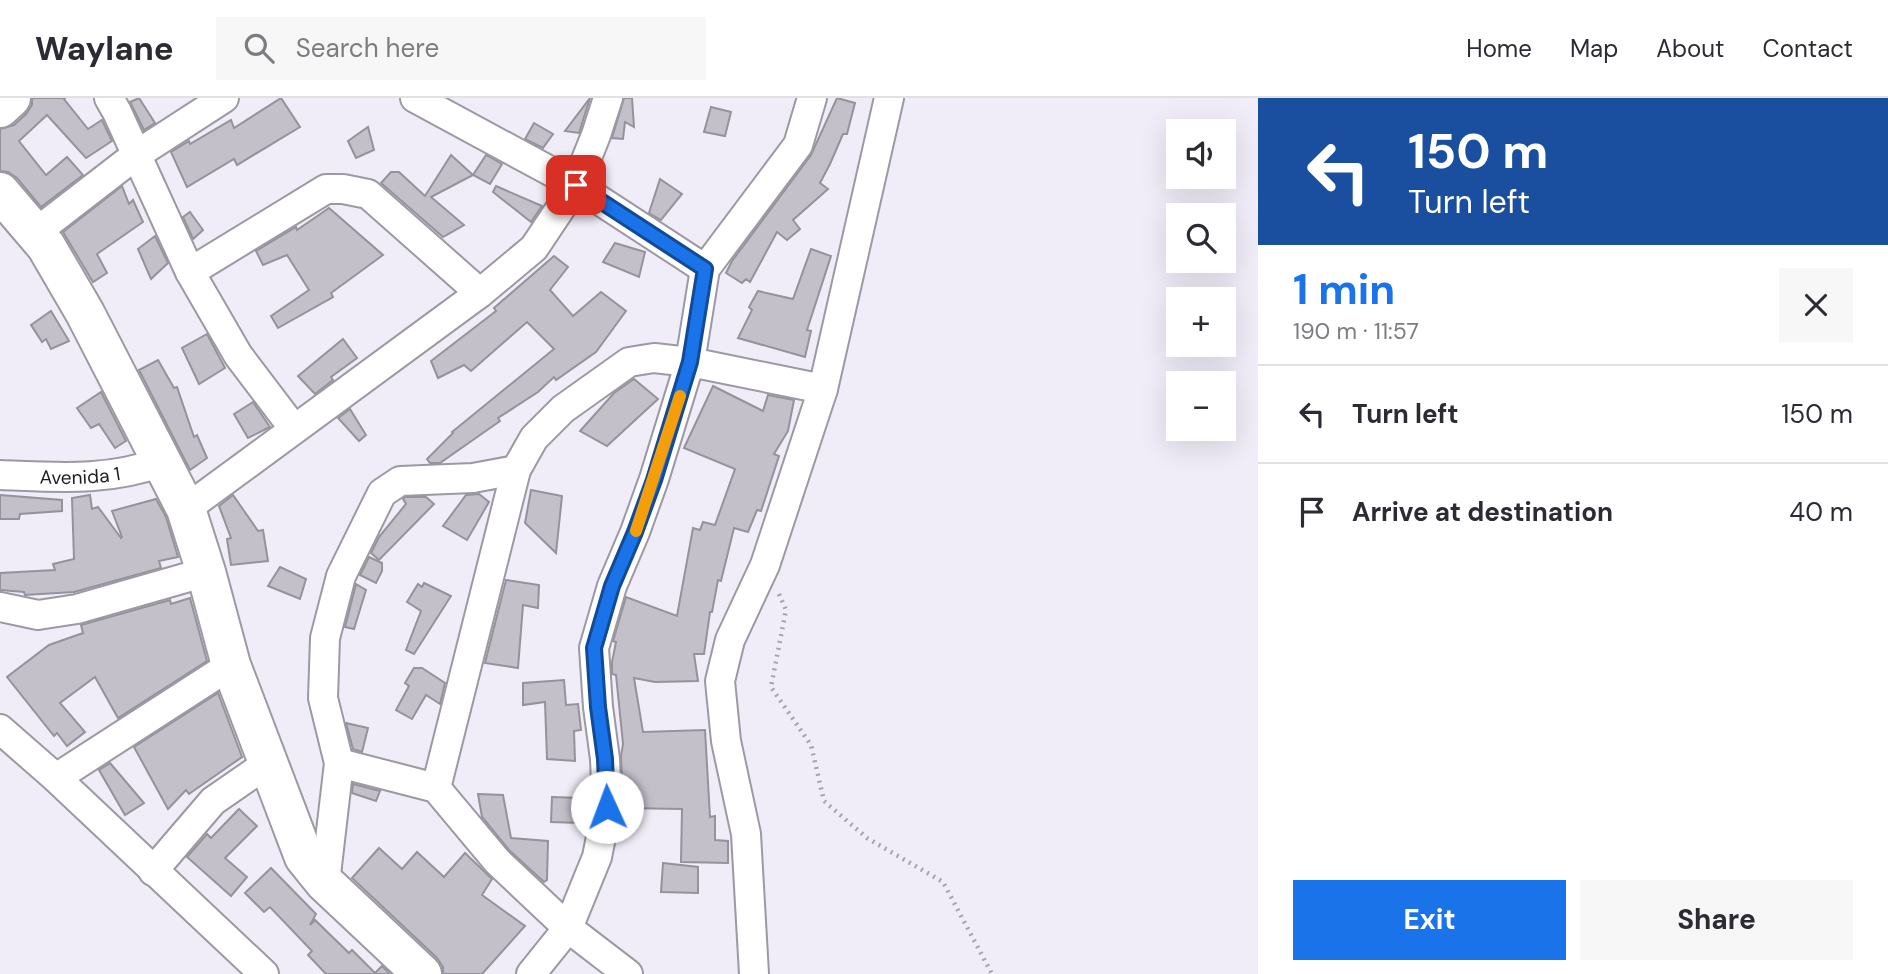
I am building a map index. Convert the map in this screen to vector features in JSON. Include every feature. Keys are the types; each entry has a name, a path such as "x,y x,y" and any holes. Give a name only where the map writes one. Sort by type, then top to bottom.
{"street":[{"path":"0,108 11,98"},
{"path":"109,98 190,272 238,355 294,429"},
{"path":"35,233 136,155 224,98"},
{"path":"415,98 576,185 705,269"},
{"path":"186,509 480,293 534,248 576,185 608,98"},
{"path":"531,974 568,928 597,857 607,807 594,648 612,586 654,480 690,362 705,269 797,145 812,98"},
{"path":"754,974 747,834 726,741 720,681 730,640 765,565 823,389 889,98"},
{"path":"190,272 326,189 343,189 368,194 480,293"},
{"path":"0,192 46,246 85,313 186,509 231,665 304,857 326,883 422,974"},
{"path":"436,788 516,470 534,438 563,409 629,362 654,358 690,362 823,389"},
{"name":"Avenida 1","path":"0,475 75,478 134,472 161,462"},
{"path":"326,883 339,763 323,698 326,638 341,576 382,493 400,481 472,478 516,470"},
{"path":"0,607 38,615 64,611 206,572"},
{"path":"56,778 231,665"},
{"path":"0,729 56,778 264,974"},
{"path":"153,871 213,801 268,763"},
{"path":"339,763 436,788 497,861 568,928 628,974"}],"path":[{"path":"765,565 786,610 771,687 811,745 824,802 867,838 943,881 992,974"}],"building":[{"path":"32,98 65,98 88,129 102,120 112,141 86,158 47,115 19,141 46,175 67,157 83,175 41,207 17,178 8,172 0,171 0,129 14,125 26,114 32,105"},
{"path":"139,98 155,123 144,130 130,102"},
{"path":"281,98 300,127 237,165 234,159 187,187 171,152 231,120 234,128"},
{"path":"590,98 579,133 565,131"},
{"path":"624,98 632,98 634,127 625,122 623,139 612,138"},
{"path":"837,98 855,103 847,134 843,134 820,183 828,189 793,220 800,229 787,240 777,232 750,282 746,279 742,283 726,273 732,261 811,155"},
{"path":"711,107 731,112 725,136 704,132"},
{"path":"534,123 553,134 543,148 525,139"},
{"path":"368,127 374,150 356,158 348,141"},
{"path":"451,155 473,175 431,197 464,225 443,237 381,183 391,172 399,172 425,196"},
{"path":"486,155 502,164 490,184 473,175"},
{"path":"660,179 682,194 661,220 649,213"},
{"path":"122,186 129,204 133,200 143,222 97,254 107,273 93,282 63,232"},
{"path":"496,186 542,206 531,222 493,192"},
{"path":"329,208 383,255 331,293 333,297 278,328 271,316 309,290 287,255 263,265 256,251 296,227 297,230"},
{"path":"190,212 203,230 193,239 183,217"},
{"path":"155,236 168,263 151,279 138,249"},
{"path":"615,243 645,252 639,277 603,262"},
{"path":"811,249 831,256 807,330 811,331 805,357 738,338 758,291 793,299"},
{"path":"554,256 568,267 550,290 573,316 601,292 626,311 596,352 556,380 554,377 538,392 498,418 500,421 440,463 430,463 427,459 452,432 554,349 527,322 471,371 464,365 438,378 431,361 496,311 494,308"},
{"path":"51,311 69,341 51,349 46,339 42,342 31,325"},
{"path":"207,334 225,368 199,384 182,348"},
{"path":"343,339 357,358 331,377 333,380 315,394 298,376"},
{"path":"158,360 174,388 177,387 194,437 197,435 207,458 190,470 139,370"},
{"path":"634,379 658,399 607,446 580,431 614,393"},
{"path":"713,386 763,411 768,395 794,400 788,431 774,454 779,456 761,511 757,510 748,532 734,528 710,612 704,654 694,654 698,681 655,682 634,678 643,732 705,730 710,817 715,816 715,840 728,841 728,863 681,862 682,809 623,808 623,744 616,675 612,674 616,642 613,641 626,597 677,616 693,528 700,530 703,522 715,525 735,469 684,448"},
{"path":"101,392 126,441 115,448 99,424 91,428 77,408"},
{"path":"253,402 270,427 248,438 234,414"},
{"path":"350,409 366,435 359,441 338,418"},
{"path":"531,490 562,496 556,553 525,523"},
{"path":"479,494 489,502 467,540 443,526 466,495"},
{"path":"0,495 62,500 62,511 20,514 19,519 0,519"},
{"path":"90,495 92,509 98,507 121,538 112,511 156,499 166,517 178,557 159,561 161,568 74,592 25,595 24,592 0,590 0,573 55,570 53,564 74,559 72,498"},
{"path":"233,495 258,531 263,530 268,561 231,565 227,539 231,538 219,506"},
{"path":"426,497 434,504 379,560 371,553 379,537 406,504 403,499"},
{"path":"369,557 382,563 382,571 376,583 360,575"},
{"path":"280,567 306,579 300,599 268,586"},
{"path":"506,580 539,585 538,608 523,605 518,668 485,663"},
{"path":"424,583 451,596 414,654 406,650 421,611 407,602 418,584 422,587"},
{"path":"356,584 366,590 354,629 345,627"},
{"path":"190,598 207,661 118,718 95,677 60,703 85,732 67,746 57,733 54,736 7,677 49,645 83,633 81,625 170,600 171,604"},
{"path":"414,668 422,668 445,683 440,704 426,695 412,719 396,710 409,686 405,683"},
{"path":"564,680 566,705 578,704 581,730 574,731 575,761 547,759 545,702 523,705 523,683"},
{"path":"218,693 242,757 189,794 186,790 168,809 134,747"},
{"path":"346,723 368,728 362,752 353,749"},
{"path":"110,763 144,803 125,815 99,770"},
{"path":"353,784 380,791 376,801 352,793"},
{"path":"478,794 503,795 511,838 548,841 547,880 544,882 509,850 482,817"},
{"path":"552,797 580,798 580,823 551,822"},
{"path":"239,809 257,826 225,858 247,877 231,896 187,857 207,834 211,838"},
{"path":"379,848 402,869 417,852 444,877 465,853 492,879 482,895 525,926 482,974 443,974 443,967 437,958 352,878"},
{"path":"663,863 698,867 698,893 661,892"},
{"path":"271,868 316,914 310,925 315,920 349,953 352,950 375,973 382,966 390,974 326,974 308,955 312,951 270,907 264,912 245,893"}],"slow traffic":[{"path":"636,531 680,396"}],"route":[{"path":"576,185 705,269 690,362 654,480 612,586 594,648 607,807"}]}
